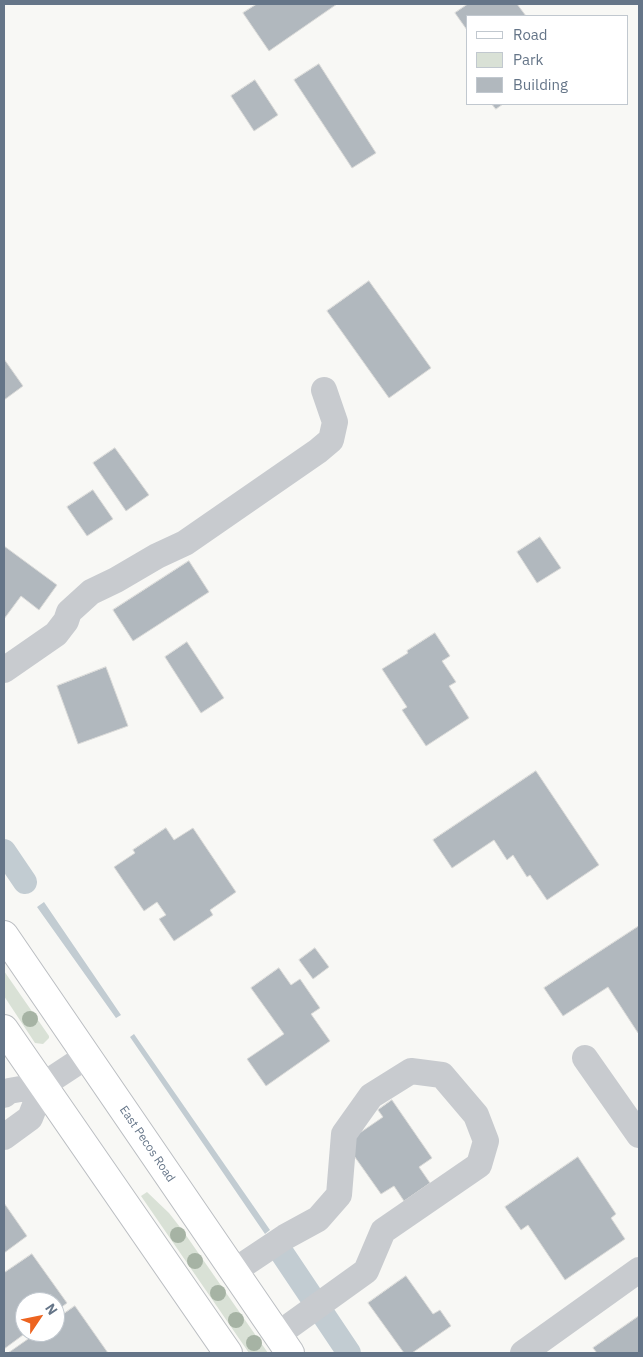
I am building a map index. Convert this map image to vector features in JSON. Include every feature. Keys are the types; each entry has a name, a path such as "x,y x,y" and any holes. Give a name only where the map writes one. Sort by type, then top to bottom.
{"main road":[{"name":"East Pecos Road","path":"4,935 284,1344"},
{"path":"4,1029 228,1353"}],"street":[{"path":"4,670 56,634 66,621 69,612 91,592 116,580 156,556 184,543 318,451 331,440 335,422 324,390"},
{"path":"4,1095 10,1091 43,1085 87,1056"},
{"path":"585,1058 639,1135"},
{"path":"234,1271 285,1237 318,1219 339,1195 344,1134 371,1096 410,1071 442,1075 476,1115 486,1141 479,1165 383,1231 366,1271 322,1302 284,1344"},
{"path":"4,1137 30,1118 43,1085"},
{"path":"523,1353 639,1270"}],"green space":[{"path":"4,971 49,1036 43,1044 35,1043 4,996"},
{"path":"147,1192 169,1213 183,1231 268,1353 249,1353 141,1196"}],"shaded area":[{"path":"4,840 28,875 18,882 4,861"},
{"path":"44,902 121,1015 116,1018 37,907"},
{"path":"134,1034 270,1230 265,1234 130,1037"},
{"path":"325,1313 352,1353 347,1353 321,1316"}],"building":[{"path":"257,4 337,4 269,51 243,13"},
{"path":"468,4 517,4 525,15 466,15 466,29 455,13"},
{"path":"319,64 376,153 352,168 294,80"},
{"path":"255,80 278,115 254,131 231,96"},
{"path":"493,105 502,105 496,109"},
{"path":"369,281 431,368 389,398 327,311"},
{"path":"4,359 23,386 4,400"},
{"path":"115,448 149,495 126,511 93,463"},
{"path":"93,490 113,519 87,536 67,507"},
{"path":"540,537 561,568 537,583 517,552"},
{"path":"4,546 57,585 39,610 21,596 4,619"},
{"path":"189,561 209,592 133,641 113,610"},
{"path":"435,633 450,656 442,661 456,682 449,686 469,718 426,746 402,710 407,707 382,669"},
{"path":"187,642 224,698 201,713 165,657"},
{"path":"106,667 128,726 78,744 57,686"},
{"path":"536,771 599,865 547,900 530,875 527,877 513,855 507,860 494,840 452,868 433,840"},
{"path":"166,828 174,840 193,828 236,892 210,910 213,915 174,941 159,919 166,915 157,902 144,911 114,867 135,853 133,850"},
{"path":"639,926 639,1033 608,987 563,1016 544,988"},
{"path":"315,948 329,967 313,979 299,960"},
{"path":"279,968 291,985 300,979 320,1008 311,1014 330,1041 266,1086 247,1059 284,1034 251,988"},
{"path":"392,1100 432,1158 419,1167 430,1183 404,1201 394,1186 381,1194 345,1143 383,1117 378,1110"},
{"path":"578,1157 616,1214 611,1218 625,1239 565,1280 528,1225 521,1230 505,1207"},
{"path":"4,1203 27,1236 4,1253"},
{"path":"32,1254 59,1292 15,1292 15,1341 4,1349 4,1273"},
{"path":"406,1276 433,1314 440,1310 451,1326 412,1353 404,1353 368,1303"},
{"path":"75,1306 108,1353 8,1353 24,1342 65,1342 65,1313"},
{"path":"639,1316 639,1353 597,1353 593,1348"}],"waterway":[{"path":"4,851 25,882"},
{"path":"282,1253 349,1353"}]}
